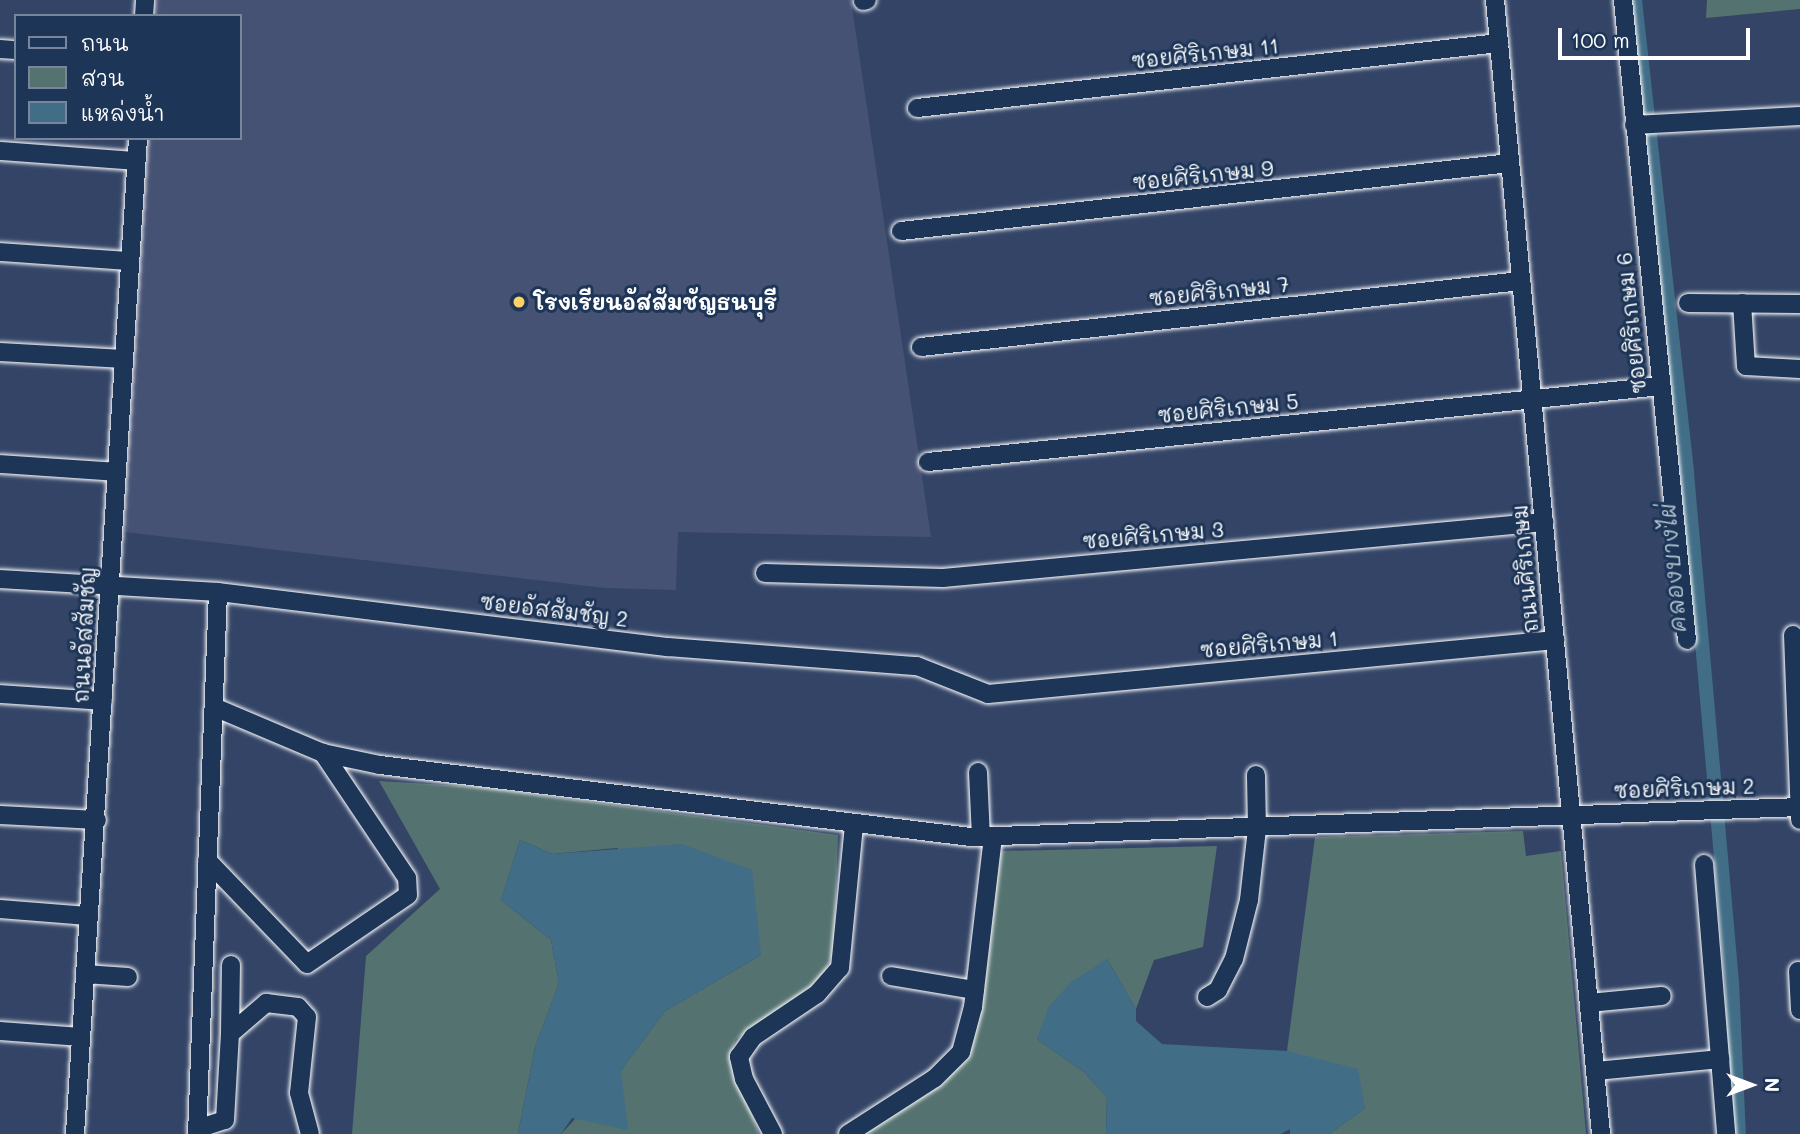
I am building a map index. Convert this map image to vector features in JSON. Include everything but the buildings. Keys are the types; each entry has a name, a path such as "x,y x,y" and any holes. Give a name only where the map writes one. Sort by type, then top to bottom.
{"street":[{"name":"ถนนศิริเกษม","path":"1495,0 1601,1134"},
{"name":"ซอยศิริเกษม 6","path":"1623,0 1687,640"},
{"name":"ซอยศิริเกษม 11","path":"917,108 1499,43"},
{"path":"1637,125 1800,116"},
{"name":"ถนนอัสสัมชัญ","path":"75,1134 88,915 97,820 138,140"},
{"path":"0,151 136,161"},
{"name":"ซอยศิริเกษม 9","path":"901,231 1510,163"},
{"path":"0,252 130,261"},
{"name":"ซอยศิริเกษม 7","path":"921,347 1521,281"},
{"path":"1688,303 1800,304"},
{"path":"1741,303 1746,366 1800,369"},
{"path":"0,352 124,359"},
{"name":"ซอยศิริเกษม 5","path":"928,462 1661,386"},
{"path":"0,464 117,472"},
{"name":"ซอยศิริเกษม 3","path":"765,572 943,578 1544,522"},
{"name":"ซอยอัสสัมชัญ 2","path":"0,579 218,592 668,647 917,666 988,694"},
{"path":"218,592 197,1132 225,1120 231,965"},
{"path":"1793,635 1800,811"},
{"name":"ซอยศิริเกษม 1","path":"988,694 1555,640"},
{"path":"0,694 103,701"},
{"name":"ซอยศิริเกษม 2","path":"215,708 323,753 854,826 987,837 1257,829 1735,809 1800,811"},
{"path":"207,860 307,964 408,895 407,878 323,753"},
{"path":"848,1134 952,1063 967,1037 975,990 987,837 978,772"},
{"path":"1207,997 1218,990 1234,959 1257,829 1256,775"},
{"path":"0,815 97,820"},
{"path":"774,1134 744,1079 739,1057 753,1037 817,994 840,968 854,826"},
{"path":"1704,864 1726,1134"},
{"path":"0,909 88,915"},
{"path":"1798,971 1800,1010"},
{"path":"85,974 128,976"},
{"path":"891,976 975,990"},
{"path":"1589,1003 1662,996"},
{"path":"230,1034 266,1003 305,1011 299,1093 310,1134"},
{"path":"0,1031 81,1037"},
{"path":"1596,1071 1720,1059"}],"shaded area":[{"name":"โรงเรียนอัสสัมชัญธนบุรี","path":"157,0 851,0 931,537 678,532 676,590 605,588 124,532 149,140 242,140 242,14 156,14"}],"green space":[{"path":"1707,0 1800,0 1800,9 1706,18"},
{"path":"379,781 479,787 838,835 834,951 823,978 736,1039 730,1055 759,1134 561,1134 621,1070 665,1011 761,955 617,848 552,854 520,840 501,900 551,940 559,983 535,1047 518,1134 352,1134 366,956 440,889"},
{"path":"1523,831 1526,856 1561,851 1586,1134 1329,1134 1365,1108 1287,1051 1315,837"},
{"path":"1217,846 1203,947 1154,960 1136,1009 1107,959 1037,1039 1084,1072 1107,1097 1106,1134 865,1134 945,1082 968,1050 1001,851"}],"water":[{"path":"520,840 552,854 682,844 752,870 761,955 665,1011 621,1070 628,1130 572,1118 561,1134 518,1134 535,1047 559,983 551,940 501,900"},
{"path":"1107,959 1136,1009 1136,1021 1162,1044 1287,1051 1358,1069 1365,1108 1329,1134 1290,1134 1290,1129 1281,1134 1106,1134 1107,1097 1084,1072 1037,1039 1049,1006 1071,982"}],"waterway":[{"name":"คลองบางไผ่","path":"1635,0 1687,473 1732,982 1739,1134"}],"place":[{"name":"โรงเรียนอัสสัมชัญธนบุรี","path":"519,302"}]}
